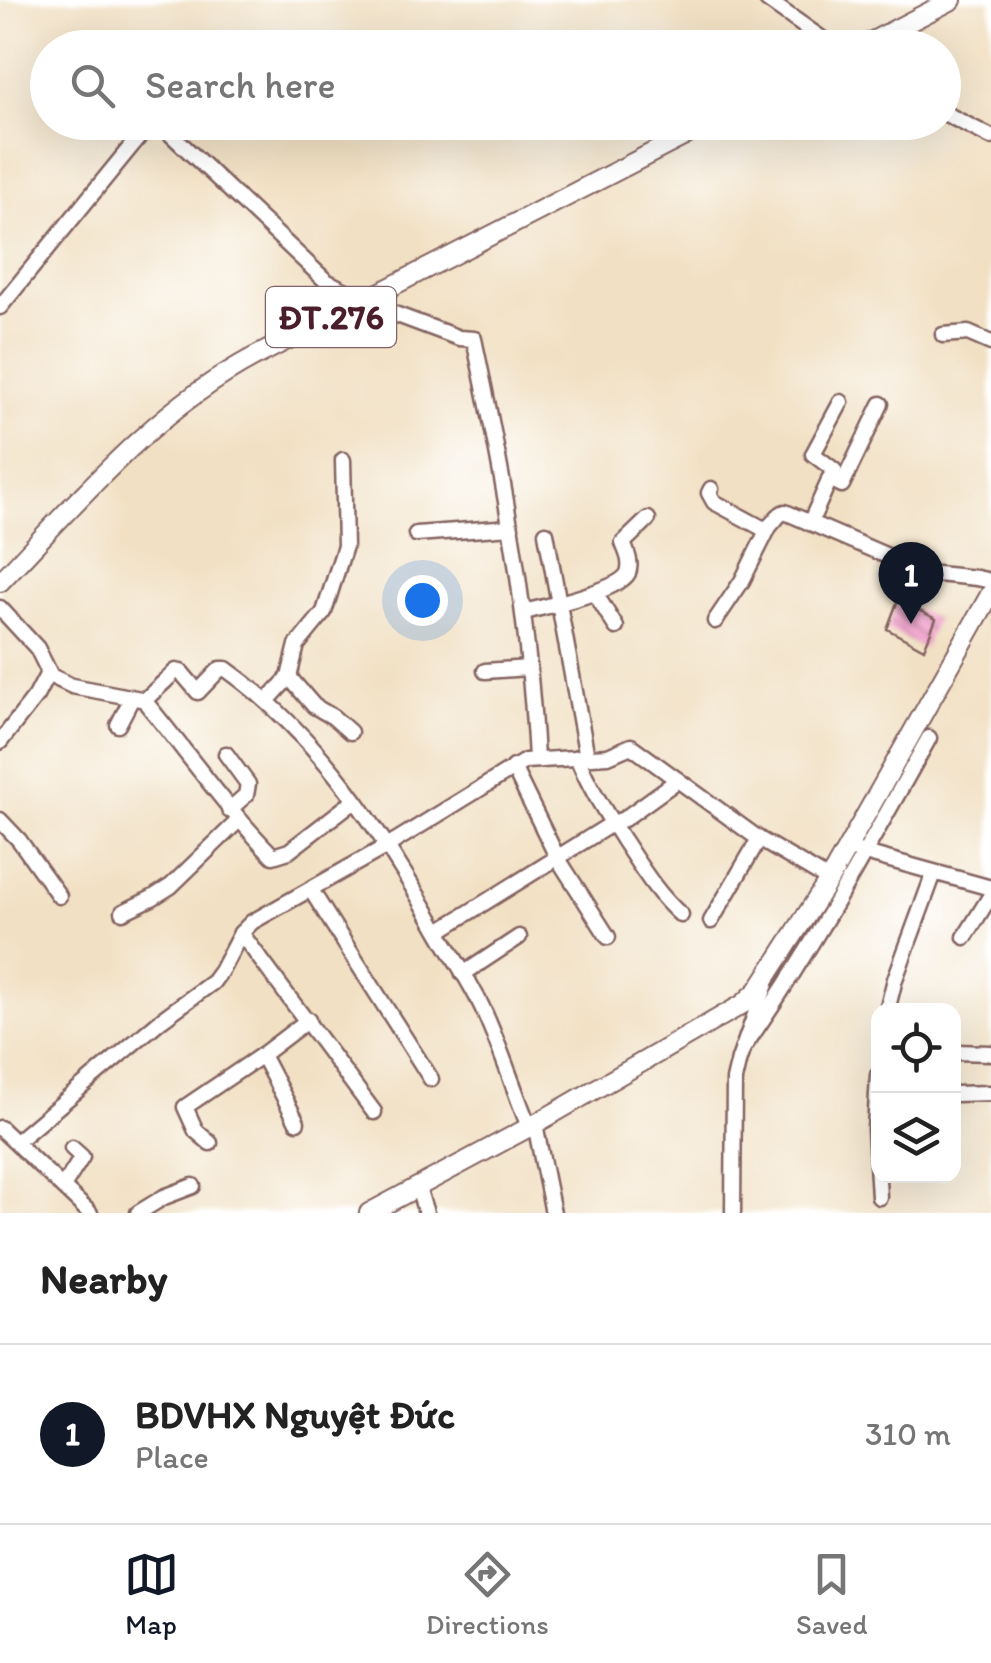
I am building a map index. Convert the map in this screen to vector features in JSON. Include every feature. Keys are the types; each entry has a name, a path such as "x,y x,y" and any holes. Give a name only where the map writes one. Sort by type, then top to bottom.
{"main road":[{"path":"894,30 952,0"},
{"name":"ĐT.276","path":"0,582 93,485 200,388 677,140"},
{"path":"369,1213 532,1126 743,1004 758,990 829,880 856,850 991,594"}],"street":[{"path":"767,0 810,30"},
{"path":"961,122 991,137"},
{"path":"0,307 140,140"},
{"path":"174,140 318,276 384,310 459,338 474,339 498,448 524,612 536,759"},
{"path":"943,335 968,334 991,343"},
{"path":"810,523 834,470 813,454 841,402"},
{"path":"829,479 842,485 880,404"},
{"path":"267,701 288,677 297,645 324,612 344,546 343,460"},
{"path":"711,488 714,502 762,528 769,527"},
{"path":"716,621 742,581 769,527 782,512 927,573 991,581"},
{"path":"524,612 595,593 624,579 630,561 623,543 648,519"},
{"path":"416,534 510,527"},
{"path":"546,533 582,757 593,793 661,896 681,915"},
{"path":"595,593 616,626"},
{"path":"0,608 37,648 48,673 36,696 0,742"},
{"path":"118,726 139,699 176,671 198,692 224,668 267,701 328,765 387,846 480,1003 532,1126 553,1213"},
{"path":"486,671 528,668"},
{"path":"48,673 72,686 139,699 234,815 273,856 298,846 355,800"},
{"path":"288,677 314,706 350,732"},
{"path":"742,1048 765,1016 856,850 929,738"},
{"path":"16,1142 161,1020 213,982 241,933 252,922 387,846 513,767 536,759 608,756 632,746 759,838 829,880"},
{"path":"123,912 171,886 234,815 248,784 226,754"},
{"path":"513,767 558,857 608,937"},
{"path":"438,931 624,818 678,780"},
{"path":"0,820 59,896"},
{"path":"711,920 759,838"},
{"path":"856,850 991,891 965,937"},
{"path":"889,1003 934,873"},
{"path":"312,890 431,1079"},
{"path":"241,933 374,1112"},
{"path":"464,974 519,937"},
{"path":"733,1213 734,1080 767,977"},
{"path":"210,1143 194,1129 184,1107 308,1020"},
{"path":"961,1052 991,1053"},
{"path":"262,1055 298,1122"},
{"path":"961,1094 991,1093"},
{"path":"0,1128 90,1213"},
{"path":"62,1187 82,1157 72,1148"},
{"path":"879,1183 879,1197"},
{"path":"138,1213 193,1186"},
{"path":"418,1188 426,1213"}],"building":[{"path":"898,600 936,619 924,649 887,629"}],"place":[{"name":"BDVHX Nguyệt Đức","path":"911,624"}]}
